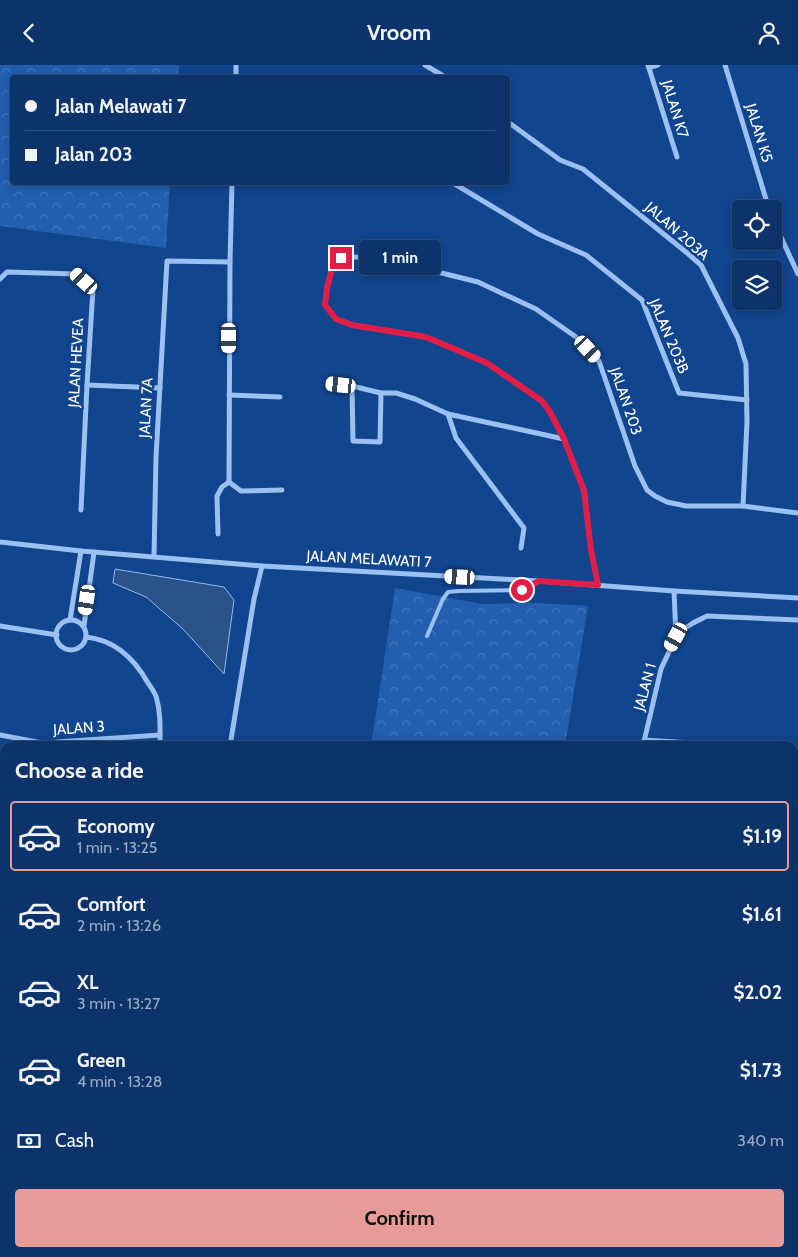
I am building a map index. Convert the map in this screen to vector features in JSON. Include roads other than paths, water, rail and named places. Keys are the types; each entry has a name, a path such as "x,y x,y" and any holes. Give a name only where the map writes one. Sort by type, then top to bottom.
{"street":[{"path":"424,65 442,75"},
{"name":"JALAN K7","path":"658,65 648,66 677,157"},
{"name":"JALAN K5","path":"725,65 766,200"},
{"name":"JALAN 203A","path":"510,124 560,161 583,169 701,265 738,338 746,364 748,422 743,506"},
{"path":"229,482 232,185"},
{"name":"JALAN 203B","path":"456,185 538,234 586,255 642,300 679,393 747,400"},
{"path":"782,239 798,274"},
{"name":"JALAN 203","path":"564,439 542,401 487,363 426,337 352,325 336,319 325,305 332,269 341,258 377,257 478,282 536,309 576,337 599,361 635,467 647,490 668,502 686,505 743,506 798,513"},
{"name":"JALAN 7A","path":"154,557 156,457 167,261 230,262"},
{"name":"JALAN HEVEA","path":"0,279 7,272 76,274 93,289 81,510"},
{"path":"330,384 352,386 381,393 396,393 416,399 448,414 564,439 584,491 591,550 598,585"},
{"path":"87,385 160,388"},
{"path":"352,386 353,441 380,442 381,393"},
{"path":"229,395 280,397"},
{"path":"448,414 456,438 524,528 521,549"},
{"path":"229,482 241,491 282,490"},
{"path":"218,534 217,496 222,487 229,482"},
{"name":"JALAN MELAWATI 7","path":"0,542 81,551 262,566 539,581 798,598"},
{"path":"70,620 81,551"},
{"path":"84,626 75,620 62,623 57,635 60,643 63,646 75,649 82,645 86,637 84,626 94,552"},
{"path":"231,741 254,599 262,566"},
{"path":"674,591 676,637"},
{"path":"676,637 692,623 707,616 798,621"},
{"path":"0,625 57,635"},
{"path":"86,637 98,638 119,648 140,668 155,695 160,716 160,741"},
{"name":"JALAN 1","path":"644,740 661,669 676,637"},
{"name":"JALAN 3","path":"0,735 32,741"},
{"name":"JALAN 3","path":"72,741 160,735"},
{"path":"644,740 660,741"}],"lane":[{"path":"426,636 448,592 522,590 539,581"}]}
